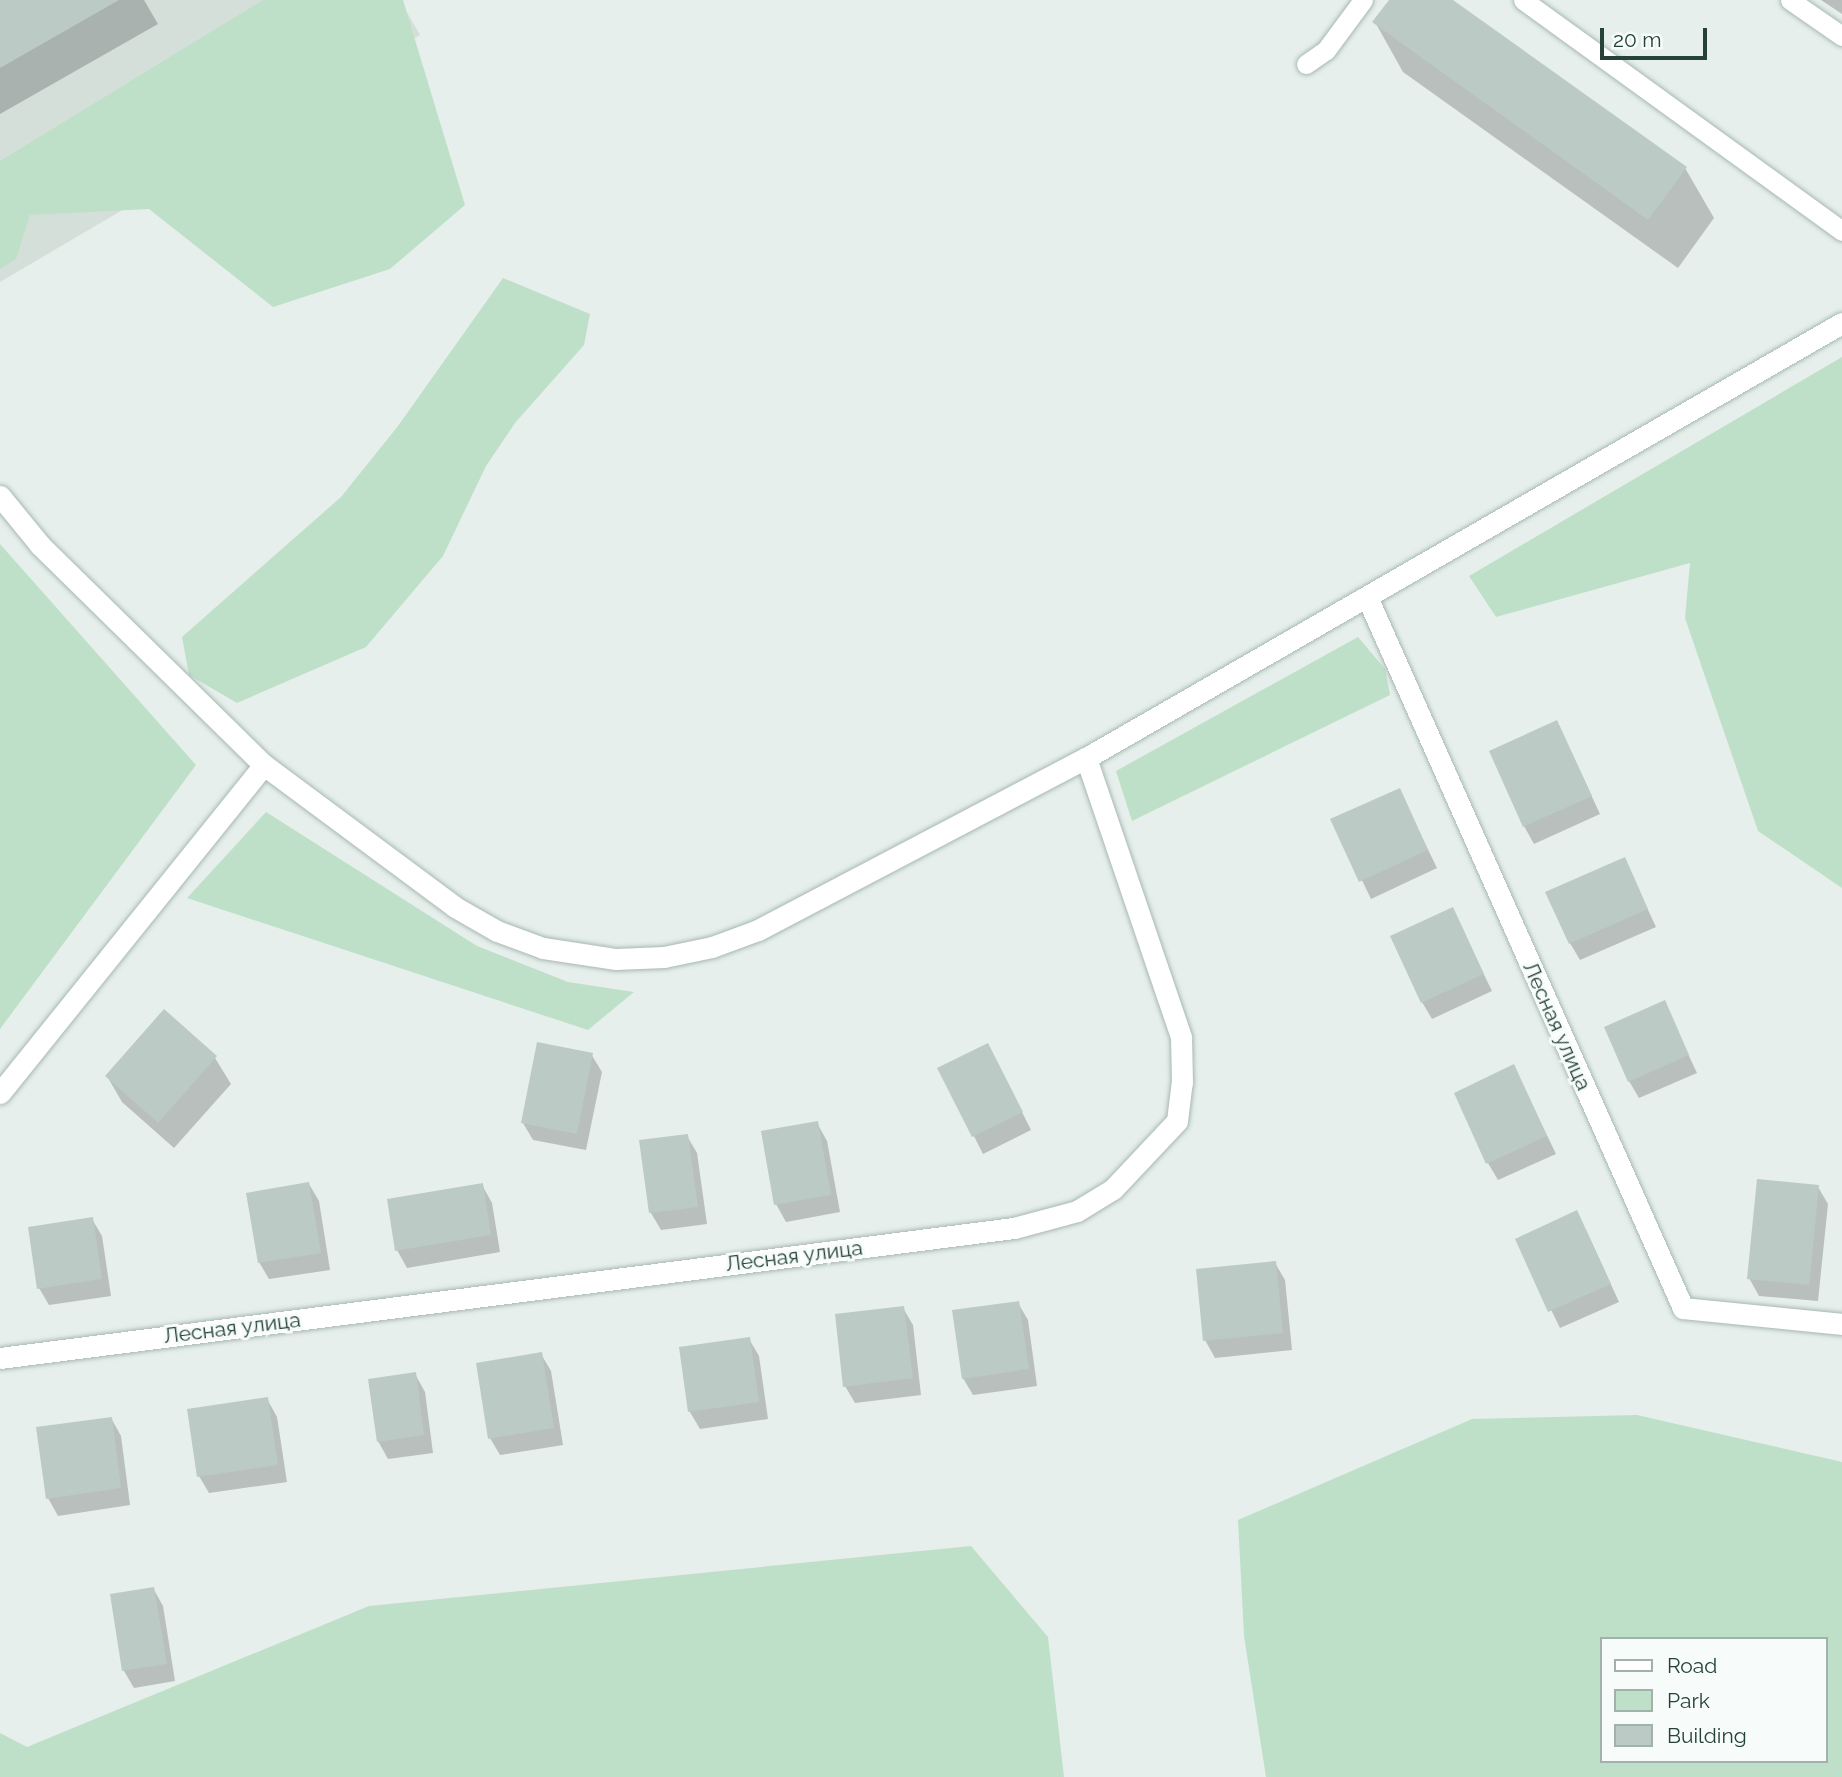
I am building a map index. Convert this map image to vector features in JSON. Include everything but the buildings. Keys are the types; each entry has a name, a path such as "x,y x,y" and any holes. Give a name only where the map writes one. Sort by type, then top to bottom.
{"street":[{"path":"0,496 40,545 264,765 475,920 543,948 591,957 640,959 712,947 758,930 1086,758 1842,323"},
{"name":"Лесная улица","path":"1367,597 1682,1308 1842,1324"},
{"name":"Лесная улица","path":"0,1358 1014,1227 1077,1211 1113,1189 1177,1121 1182,1083 1181,1037 1086,758"},
{"path":"0,1093 264,765"}],"lane":[{"path":"1306,64 1326,50 1363,0"},
{"path":"1523,0 1842,231"},
{"path":"1790,0 1842,36"}],"shaded area":[{"path":"0,0 400,0 420,35 0,282"}],"green space":[{"path":"263,0 403,0 465,205 390,269 273,307 149,209 30,215 16,259 0,269 0,161"},
{"path":"503,278 590,314 584,345 515,423 486,466 443,556 366,647 237,703 189,675 182,637 341,497 398,426"},
{"path":"1842,357 1842,888 1758,831 1685,618 1690,563 1496,617 1469,576"},
{"path":"0,544 196,765 0,1029"},
{"path":"1358,637 1385,669 1390,695 1132,821 1116,771"},
{"path":"266,812 477,946 568,982 634,992 588,1030 187,898"},
{"path":"1637,1415 1842,1462 1842,1777 1266,1777 1244,1636 1238,1520 1472,1419"},
{"path":"971,1546 1048,1637 1064,1777 0,1777 0,1733 27,1747 369,1606"}]}
